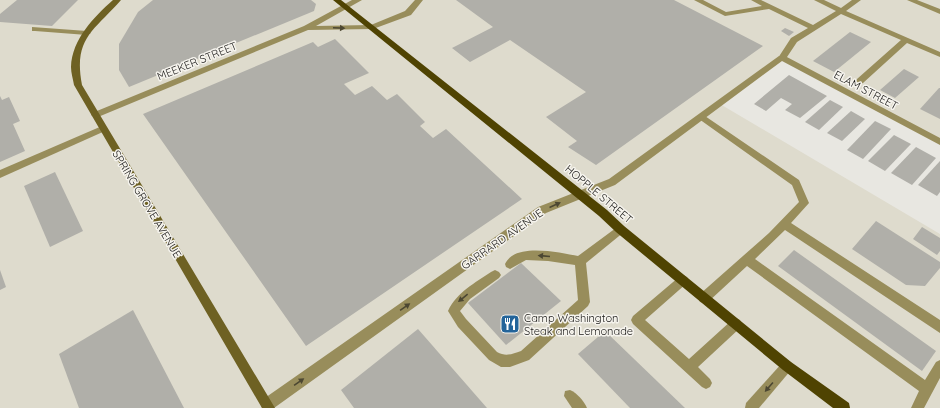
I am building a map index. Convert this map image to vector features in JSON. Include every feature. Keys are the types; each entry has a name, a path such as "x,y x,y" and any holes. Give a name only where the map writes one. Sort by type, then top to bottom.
{"main road":[{"name":"SPRING GROVE AVENUE","path":"117,0 95,21 79,48 75,66 78,85 102,129 268,406"},
{"name":"HOPPLE STREET","path":"337,0 579,194 787,366 844,408"}],"street":[{"name":"MEEKER STREET","path":"95,115 307,28 344,6 358,0"},
{"name":"MEEKER STREET","path":"307,28 370,27 408,13 419,0"},
{"path":"698,0 725,14 770,7"},
{"path":"755,0 813,28"},
{"path":"818,0 940,55"},
{"path":"782,58 794,40 857,0"},
{"path":"912,0 940,12"},
{"path":"35,29 87,33"},
{"path":"860,81 906,40"},
{"name":"GARRARD AVENUE","path":"268,406 542,210 612,182 782,58"},
{"name":"ELAM STREET","path":"782,58 940,142"},
{"path":"702,117 796,183 804,203 747,260 704,298"},
{"path":"0,174 102,129"},
{"path":"784,224 940,327"},
{"path":"510,264 525,255 548,256 580,261 620,229"},
{"path":"747,260 927,389"},
{"path":"494,275 463,298 458,303 454,311 481,344 501,361 510,361 525,356 584,302 580,261"},
{"path":"683,280 637,320 706,383"},
{"path":"690,368 736,324"},
{"path":"751,408 787,366"},
{"path":"917,408 940,366"},
{"path":"570,396 581,408"}],"shaded area":[{"path":"0,0 940,0 940,142 782,58 720,104 940,234 940,408 0,408"}],"building":[{"path":"17,0 78,0 52,26 0,22 0,14"},
{"path":"153,0 311,0 316,4 314,11 129,87 119,70 119,44 138,12"},
{"path":"456,0 674,0 763,46 596,165 568,147 577,141 546,117 586,92 510,40 470,62 452,48 493,27"},
{"path":"785,28 794,32 789,36 781,31"},
{"path":"850,32 871,42 834,72 813,61"},
{"path":"335,39 369,73 344,84 355,95 372,86 387,100 397,94 425,122 420,126 433,138 446,129 522,199 306,346 143,114 313,42 318,47"},
{"path":"904,69 919,77 895,98 880,90"},
{"path":"789,75 827,96 800,118 785,110 792,104 781,98 766,111 754,104"},
{"path":"940,88 940,119 920,109"},
{"path":"0,96 2,100 9,97 20,121 13,124 25,151 0,162"},
{"path":"830,100 843,107 819,130 805,122"},
{"path":"851,111 865,119 842,141 827,133"},
{"path":"875,121 891,129 863,159 847,150"},
{"path":"894,135 911,144 885,171 868,161"},
{"path":"916,147 936,158 912,185 891,173"},
{"path":"940,161 940,192 937,196 918,185"},
{"path":"55,172 83,231 50,247 24,186"},
{"path":"876,221 940,262 940,268 925,286 906,285 852,249"},
{"path":"922,227 940,238 940,251 937,255 913,239"},
{"path":"794,250 936,351 922,371 778,266"},
{"name":"Camp Washington Steak and Lemonade","path":"521,263 561,301 506,345 468,303"},
{"path":"0,270 6,287 0,290"},
{"path":"133,310 184,408 79,408 59,354"},
{"path":"418,329 487,408 354,408 341,390"},
{"path":"605,331 685,408 630,408 578,354"}],"place":[{"name":"Camp Washington Steak and Lemonade","path":"510,324"}]}
